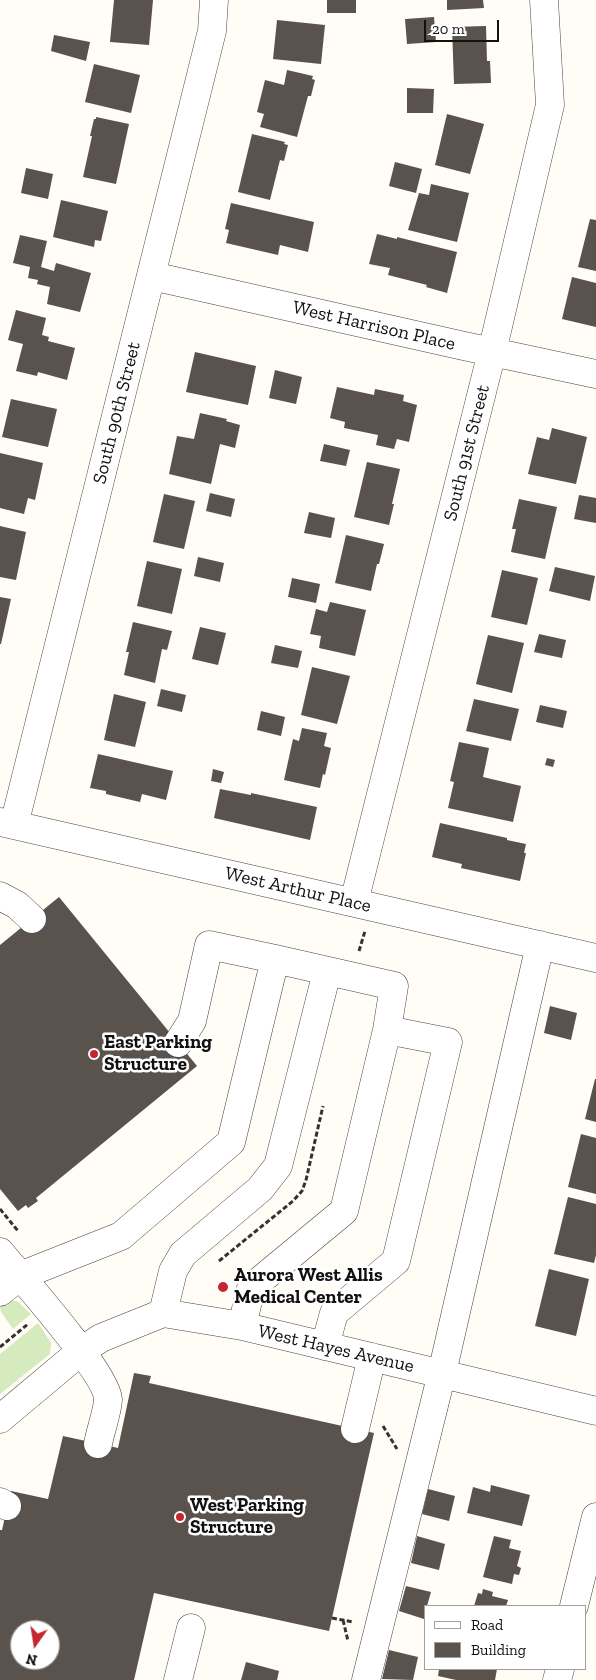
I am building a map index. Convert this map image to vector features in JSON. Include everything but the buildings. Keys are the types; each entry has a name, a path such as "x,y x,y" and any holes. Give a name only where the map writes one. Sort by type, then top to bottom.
{"street":[{"name":"South 90th Street","path":"7,824 152,276 212,31 214,0"},
{"name":"South 91st Street","path":"354,902 492,352 550,105 544,0"},
{"name":"West Harrison Place","path":"152,276 596,374"},
{"name":"West Arthur Place","path":"7,824 596,958"},
{"path":"0,896 17,905 32,919"},
{"path":"178,1042 192,1021 209,944 394,986 387,1030 344,1211 251,1288 242,1326"},
{"path":"366,1680 442,1373 540,945"},
{"path":"10,1284 122,1236 231,1142 275,959"},
{"path":"0,1419 81,1351 101,1338 163,1313 173,1271 183,1254 260,1189 278,1166 327,972"},
{"path":"325,1346 334,1313 396,1261 448,1042 387,1030"},
{"path":"0,1252 10,1284 81,1351 106,1390 108,1400 98,1444"},
{"name":"West Hayes Avenue","path":"163,1313 242,1326 596,1411"},
{"path":"355,1429 372,1357"},
{"path":"574,1605 590,1565 596,1517"},
{"path":"178,1680 191,1628"}],"path":[{"path":"0,1209 22,1237"},
{"path":"0,1348 33,1321"},
{"path":"382,1425 397,1450"},
{"path":"332,1618 355,1623 357,1613"}],"green space":[{"path":"17,1301 31,1314 13,1329 1,1312 0,1306 5,1302"},
{"path":"38,1323 51,1343 50,1354 0,1394 0,1354"}],"place":[{"name":"East Parking Structure","path":"94,1054"},
{"name":"Aurora West Allis Medical Center","path":"223,1287"},
{"name":"West Parking Structure","path":"180,1517"}]}
